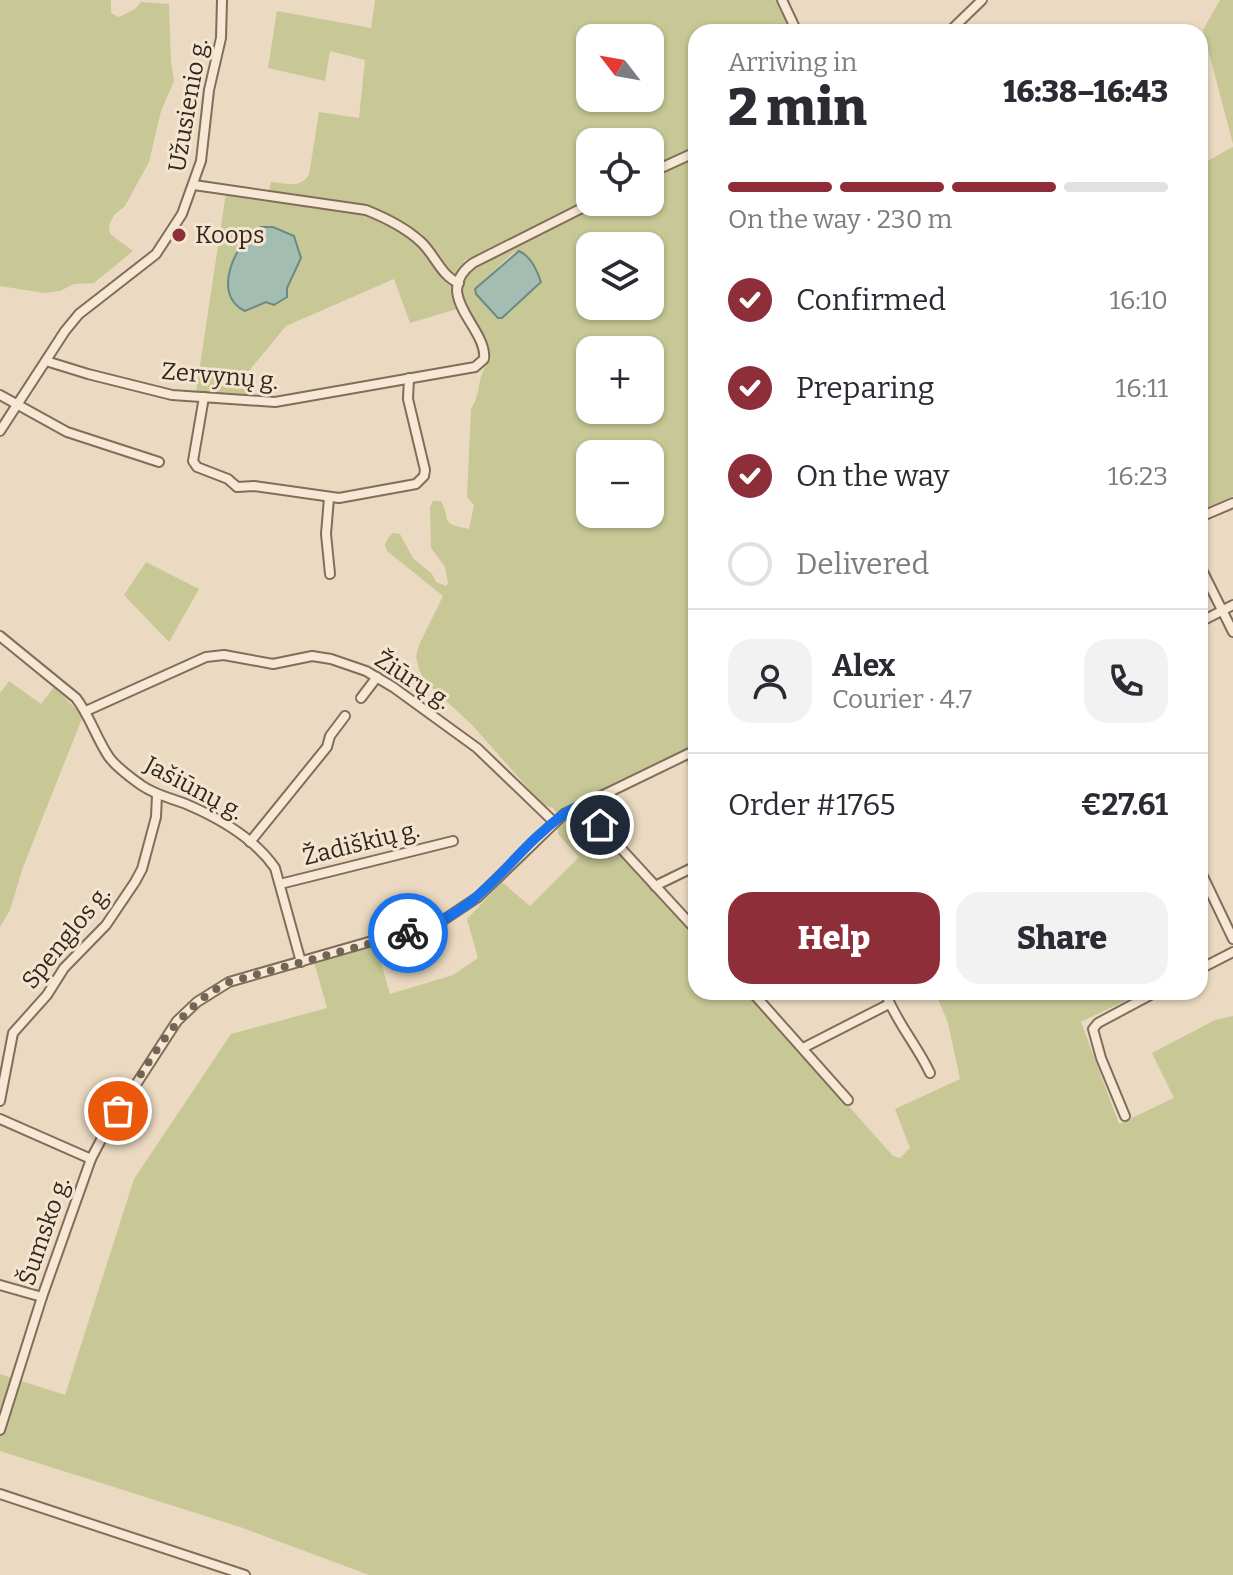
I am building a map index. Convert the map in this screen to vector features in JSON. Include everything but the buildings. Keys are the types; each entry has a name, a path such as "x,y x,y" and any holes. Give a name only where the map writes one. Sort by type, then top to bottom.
{"street":[{"name":"Užusienio g.","path":"0,431 79,314 162,248 182,214 201,161 209,90 221,38 222,0"},
{"path":"782,0 793,24"},
{"path":"957,24 982,0"},
{"path":"664,167 688,156"},
{"path":"194,185 366,210 390,220 421,242 449,279 459,287 462,274 473,263 576,211"},
{"name":"Zervynų g.","path":"46,361 172,395 247,402 293,401 475,367 484,359 484,348 461,310 459,287"},
{"path":"204,397 193,461 197,467 228,479 237,487 254,486 329,498 416,484 424,476 408,399 409,378"},
{"path":"0,395 75,436 159,462"},
{"path":"329,498 326,534 330,574"},
{"path":"1208,514 1233,503"},
{"path":"1208,582 1233,632"},
{"path":"1208,618 1233,605"},
{"name":"Jašiūnų g.","path":"0,636 53,679 86,711 114,763 157,795 197,809 267,856 275,868 301,962"},
{"name":"Žiūrų g.","path":"86,711 197,659 217,655 264,664 323,657 377,677 484,754 554,822"},
{"path":"361,698 377,677"},
{"path":"250,842 327,747 330,736 345,716"},
{"name":"Šumsko g.","path":"0,1430 42,1297 91,1159 104,1134 186,1011 229,982 442,921 478,897 554,822 581,805 688,754"},
{"name":"Spenglos g.","path":"0,1101 13,1033 47,995 64,968 106,925 135,882 152,832 157,795"},
{"path":"581,805 688,921"},
{"name":"Žadiškių g.","path":"280,884 453,841"},
{"path":"655,886 688,870"},
{"path":"1208,887 1233,939"},
{"path":"1208,965 1233,952"},
{"path":"759,1000 848,1100"},
{"path":"888,1000 930,1073"},
{"path":"1125,1116 1101,1058 1093,1029 1098,1023 1141,1000"},
{"path":"803,1048 889,1004"},
{"path":"0,1119 91,1159"},
{"path":"0,1285 42,1297"},
{"path":"0,1494 245,1575"}],"green space":[{"path":"0,0 111,0 111,13 119,17 135,9 141,2 169,4 174,81 161,111 149,162 125,206 114,215 109,225 110,234 133,251 94,283 74,284 60,291 44,293 0,286"},
{"path":"375,0 775,0 787,24 688,24 688,152 664,163 664,128 576,128 576,206 465,260 455,283 457,309 410,323 394,279 286,326 248,372 252,399 196,392 226,193 267,198 271,182 301,182 309,175 319,112 359,118 365,60 330,51 325,81 268,68 277,11 371,28","holes":["273,227 294,236 297,267 287,288 287,297 261,303 233,300 227,284"]},
{"path":"1220,0 1233,0 1233,144 1208,49 1206,24"},
{"path":"1233,147 1233,496 1208,507 1208,161"},
{"path":"688,160 688,766 681,752 577,802 688,926 688,1000 754,1000 893,1156 900,1158 910,1148 895,1109 960,1079 948,1023 938,1000 1127,1000 1081,1022 1119,1124 1174,1098 1152,1053 1215,1020 1233,1016 1233,1575 369,1575 240,1527 0,1451 0,1374 65,1395 134,1179 231,1034 327,1008 314,962 376,945 390,994 453,975 478,958 467,919 502,882 530,906 579,857 558,834 561,820 553,808 543,805 472,725 426,682 416,656 443,596 387,551 385,545 393,533 400,534 413,558 432,574 436,582 446,586 445,567 431,548 430,507 433,501 441,501 449,523 469,529 474,505 467,497 471,409 483,371 491,360 462,300 466,277 475,266 576,215 664,216 664,171","holes":["514,252 523,253 541,282 502,318 498,318 475,289"]},
{"path":"146,562 199,589 169,642 124,595"},
{"path":"9,681 41,704 54,687 83,716 23,867 10,910 0,927 0,693"}],"shaded area":[{"path":"261,227 273,227 294,236 301,258 287,288 287,297 274,305 266,302 245,311 229,293 230,268 243,243"},
{"path":"519,251 530,260 541,282 502,318 498,318 475,289"}],"way so far":[{"path":"118,1111 177,1021 217,988 229,982 408,933"}],"place":[{"name":"Koops","path":"179,235"}],"route":[{"path":"408,933 433,926 478,897 564,814 581,805 600,825"}]}
